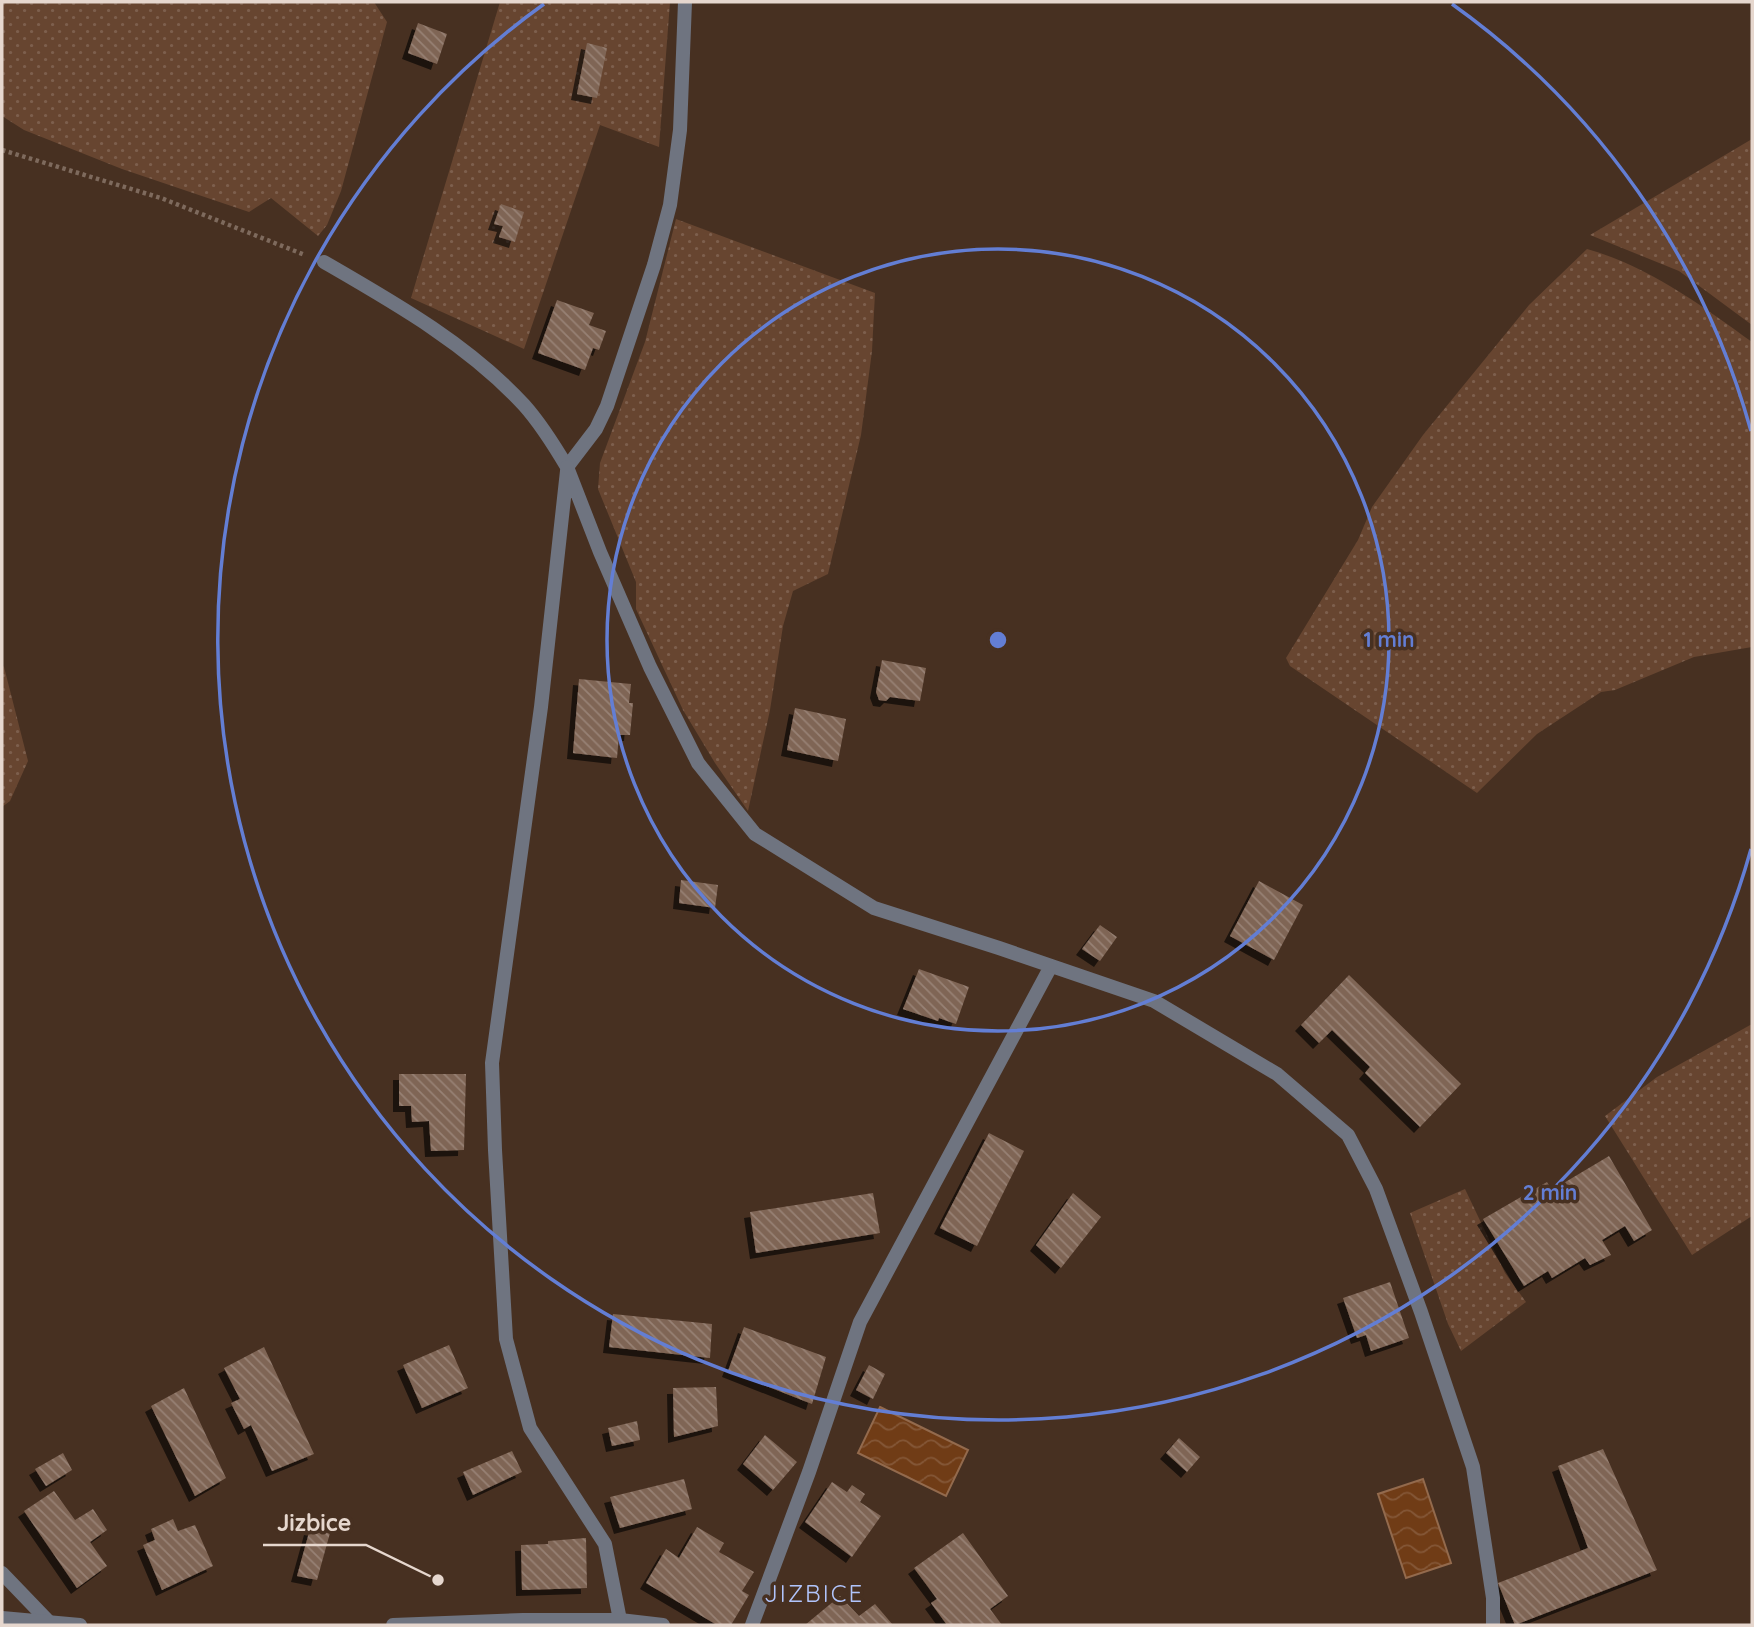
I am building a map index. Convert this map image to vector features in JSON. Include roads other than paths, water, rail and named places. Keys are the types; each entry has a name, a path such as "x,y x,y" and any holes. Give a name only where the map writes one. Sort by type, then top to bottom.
{"street":[{"path":"620,1620 605,1544 530,1428 506,1339 492,1063 541,707 567,467 596,429 607,406 654,265 670,205 680,130 685,2"},
{"path":"324,262 402,307 484,367 523,405 546,433 567,467 600,552 650,667 698,762 755,834 874,908 1154,1002 1277,1074 1348,1135 1377,1189 1473,1467 1493,1598 1493,1625"},
{"path":"752,1625 809,1472 860,1322 1052,966"},
{"path":"2,1573 51,1624"},
{"path":"2,1618 80,1625"},
{"path":"393,1625 523,1620 620,1620 663,1625"}],"water":[{"path":"880,1407 968,1450 946,1496 858,1453"},
{"path":"1423,1479 1451,1563 1406,1578 1378,1494"}],"place":[{"name":"Jizbice","path":"438,1580"}],"district":[{"name":"JIZBICE","path":"814,1594"}]}
